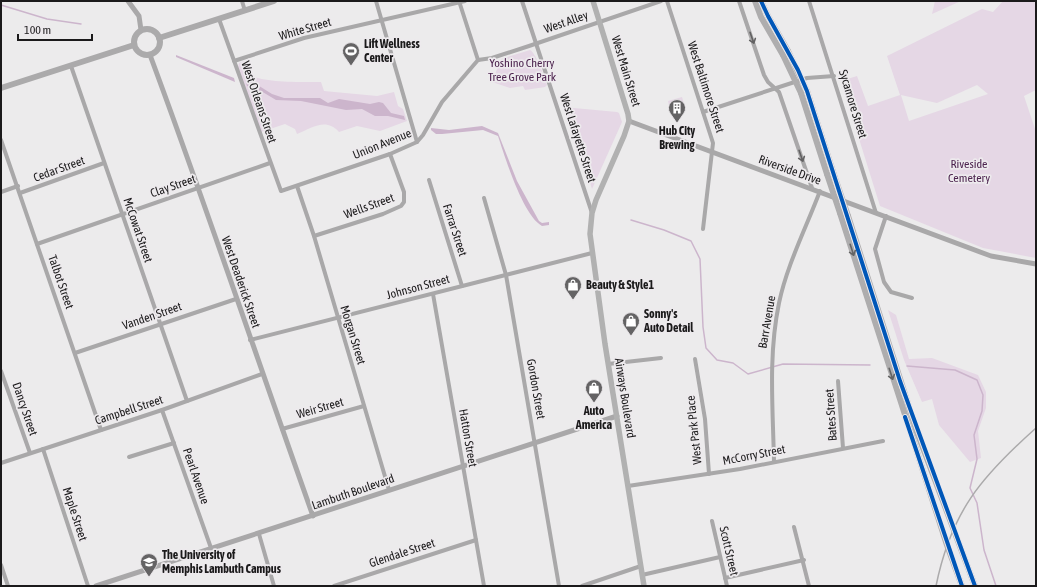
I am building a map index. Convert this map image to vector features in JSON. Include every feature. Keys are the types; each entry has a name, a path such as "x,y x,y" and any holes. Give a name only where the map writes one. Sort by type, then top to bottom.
{"highway":[{"path":"755,1 761,16 786,53"},
{"path":"762,1 804,92 848,216 917,432 975,586"},
{"path":"804,92 827,174 947,545 962,586"}],"main road":[{"path":"159,38 274,1"},
{"name":"West Main Street","path":"592,213 629,121 624,97 593,1"},
{"path":"150,29 154,31 159,38 159,46 150,55 138,52 134,45 135,36 141,30 150,29"},
{"path":"1,88 134,45"},
{"name":"Airways Boulevard","path":"592,213 590,234 592,253 608,364 644,586"}],"street":[{"path":"128,1 139,16 141,30"},
{"path":"242,1 245,10"},
{"path":"376,1 417,142"},
{"name":"White Street","path":"234,62 304,38 466,1"},
{"name":"West Lafayette Street","path":"522,1 592,213"},
{"name":"West Alley","path":"478,60 492,58 536,44 661,1"},
{"name":"West Baltimore Street","path":"667,1 713,143 703,229"},
{"path":"739,1 764,75 773,88 779,92 812,188"},
{"name":"Sycamore Street","path":"810,1 876,213"},
{"path":"459,2 478,60"},
{"name":"West Orleans Street","path":"219,19 280,191"},
{"name":"West Deaderick Street","path":"150,55 199,188 250,340 313,516"},
{"name":"Union Avenue","path":"280,191 390,154 417,142 423,135 442,102 478,60"},
{"name":"McCowat Street","path":"71,66 187,401"},
{"path":"703,112 807,78 834,76"},
{"name":"Riverside Drive","path":"629,121 991,256 1036,264"},
{"name":"Talbot Street","path":"1,140 101,430"},
{"name":"Wells Street","path":"314,236 383,214 401,206 404,202 404,192 390,154"},
{"name":"Cedar Street","path":"20,193 104,163"},
{"name":"Clay Street","path":"37,244 270,163"},
{"name":"Farrar Street","path":"429,180 462,286"},
{"path":"1,192 18,186"},
{"name":"Morgan Street","path":"297,186 314,236 389,490"},
{"name":"Barr Avenue","path":"774,462 772,363 779,302 796,252 820,192"},
{"name":"Gordon Street","path":"484,198 506,275 559,586"},
{"path":"886,216 875,249 884,282 891,292 912,298"},
{"name":"Johnson Street","path":"250,340 592,253"},
{"name":"Hatton Street","path":"433,294 484,586"},
{"name":"Vanden Street","path":"75,353 236,299"},
{"path":"608,364 661,358"},
{"name":"West Park Place","path":"695,359 704,419 709,474"},
{"name":"Dancy Street","path":"1,371 30,453"},
{"name":"Campbell Street","path":"1,463 162,410 262,374"},
{"name":"Bates Street","path":"838,381 843,448"},
{"name":"Weir Street","path":"282,429 364,406"},
{"name":"Pearl Avenue","path":"162,410 211,548"},
{"name":"Lambuth Boulevard","path":"96,586 617,416"},
{"name":"McCorry Street","path":"628,486 709,474 883,441"},
{"path":"129,457 174,443"},
{"name":"Maple Street","path":"43,449 88,586"},
{"name":"Scott Street","path":"712,521 727,586"},
{"path":"794,526 804,560 809,586"},
{"path":"259,534 274,586"},
{"name":"Glendale Street","path":"334,586 476,540"},
{"path":"642,575 720,557"},
{"path":"725,578 804,560"},
{"path":"1,565 8,586"},
{"path":"582,586 641,566"}],"green space":[{"path":"935,1 961,1 932,14"},
{"name":"Riveside Cemetery","path":"1003,1 1032,1 1036,3 1036,90 1024,96 1036,132 1036,258 983,248 880,206 841,81 857,76 868,106 900,95 887,56 982,9 993,12","holes":["977,85 988,94 909,121 901,95 937,103"]},
{"name":"Yoshino Cherry Tree Grove Park","path":"530,50 535,56 542,72 547,85 545,87 525,90 523,86 510,88 492,82 501,59"},
{"path":"244,61 246,69 256,78 285,82 321,82 324,91 377,96 394,92 398,106 403,109 407,121 380,131 357,126 339,132 329,125 324,124 297,134 295,129 285,124 261,132 238,67 239,63"},
{"path":"682,97 685,107 670,110 668,101"},
{"path":"574,108 617,112 619,113 622,122 592,189 585,168 583,167 565,111"},
{"path":"888,310 896,315 909,359 932,358 978,375 986,392 986,408 978,431 981,458 970,462 939,425 932,399 922,402 904,360"}],"shaded area":[{"path":"176,55 234,78 235,82 176,57"},
{"path":"253,82 272,94 284,98 320,98 328,103 339,99 370,104 379,102 383,103 391,113 404,116 405,120 388,116 375,116 362,109 346,110 301,101 276,100 261,91 247,86 246,83"},
{"path":"482,126 498,133 517,181 539,221 542,223 549,222 549,225 542,226 528,211 505,158 498,136 483,130 436,134 431,130 431,128 449,130"}],"waterway":[{"path":"1,5 47,19 81,24"},
{"path":"631,220 664,230 691,241 700,259 703,327 706,348 717,360 733,363 748,374 783,364 870,365"},
{"path":"907,366 955,370 977,380 983,395 982,411 974,435 977,459 970,488 977,503 984,550 996,586"}],"railway":[{"path":"936,586 942,560 950,537 971,498 999,463 1036,428"}],"cycle path":[{"path":"761,1 798,70 807,91 900,381 975,586"},
{"path":"905,417 962,586"}],"place":[{"name":"Lift Wellness Center","path":"351,66"},
{"name":"Hub City Brewing","path":"677,123"},
{"name":"Beauty & Style1","path":"573,300"},
{"name":"Sonny's Auto Detail","path":"631,336"},
{"name":"Auto America","path":"594,403"},
{"name":"The University of Memphis Lambuth Campus","path":"149,577"}]}
